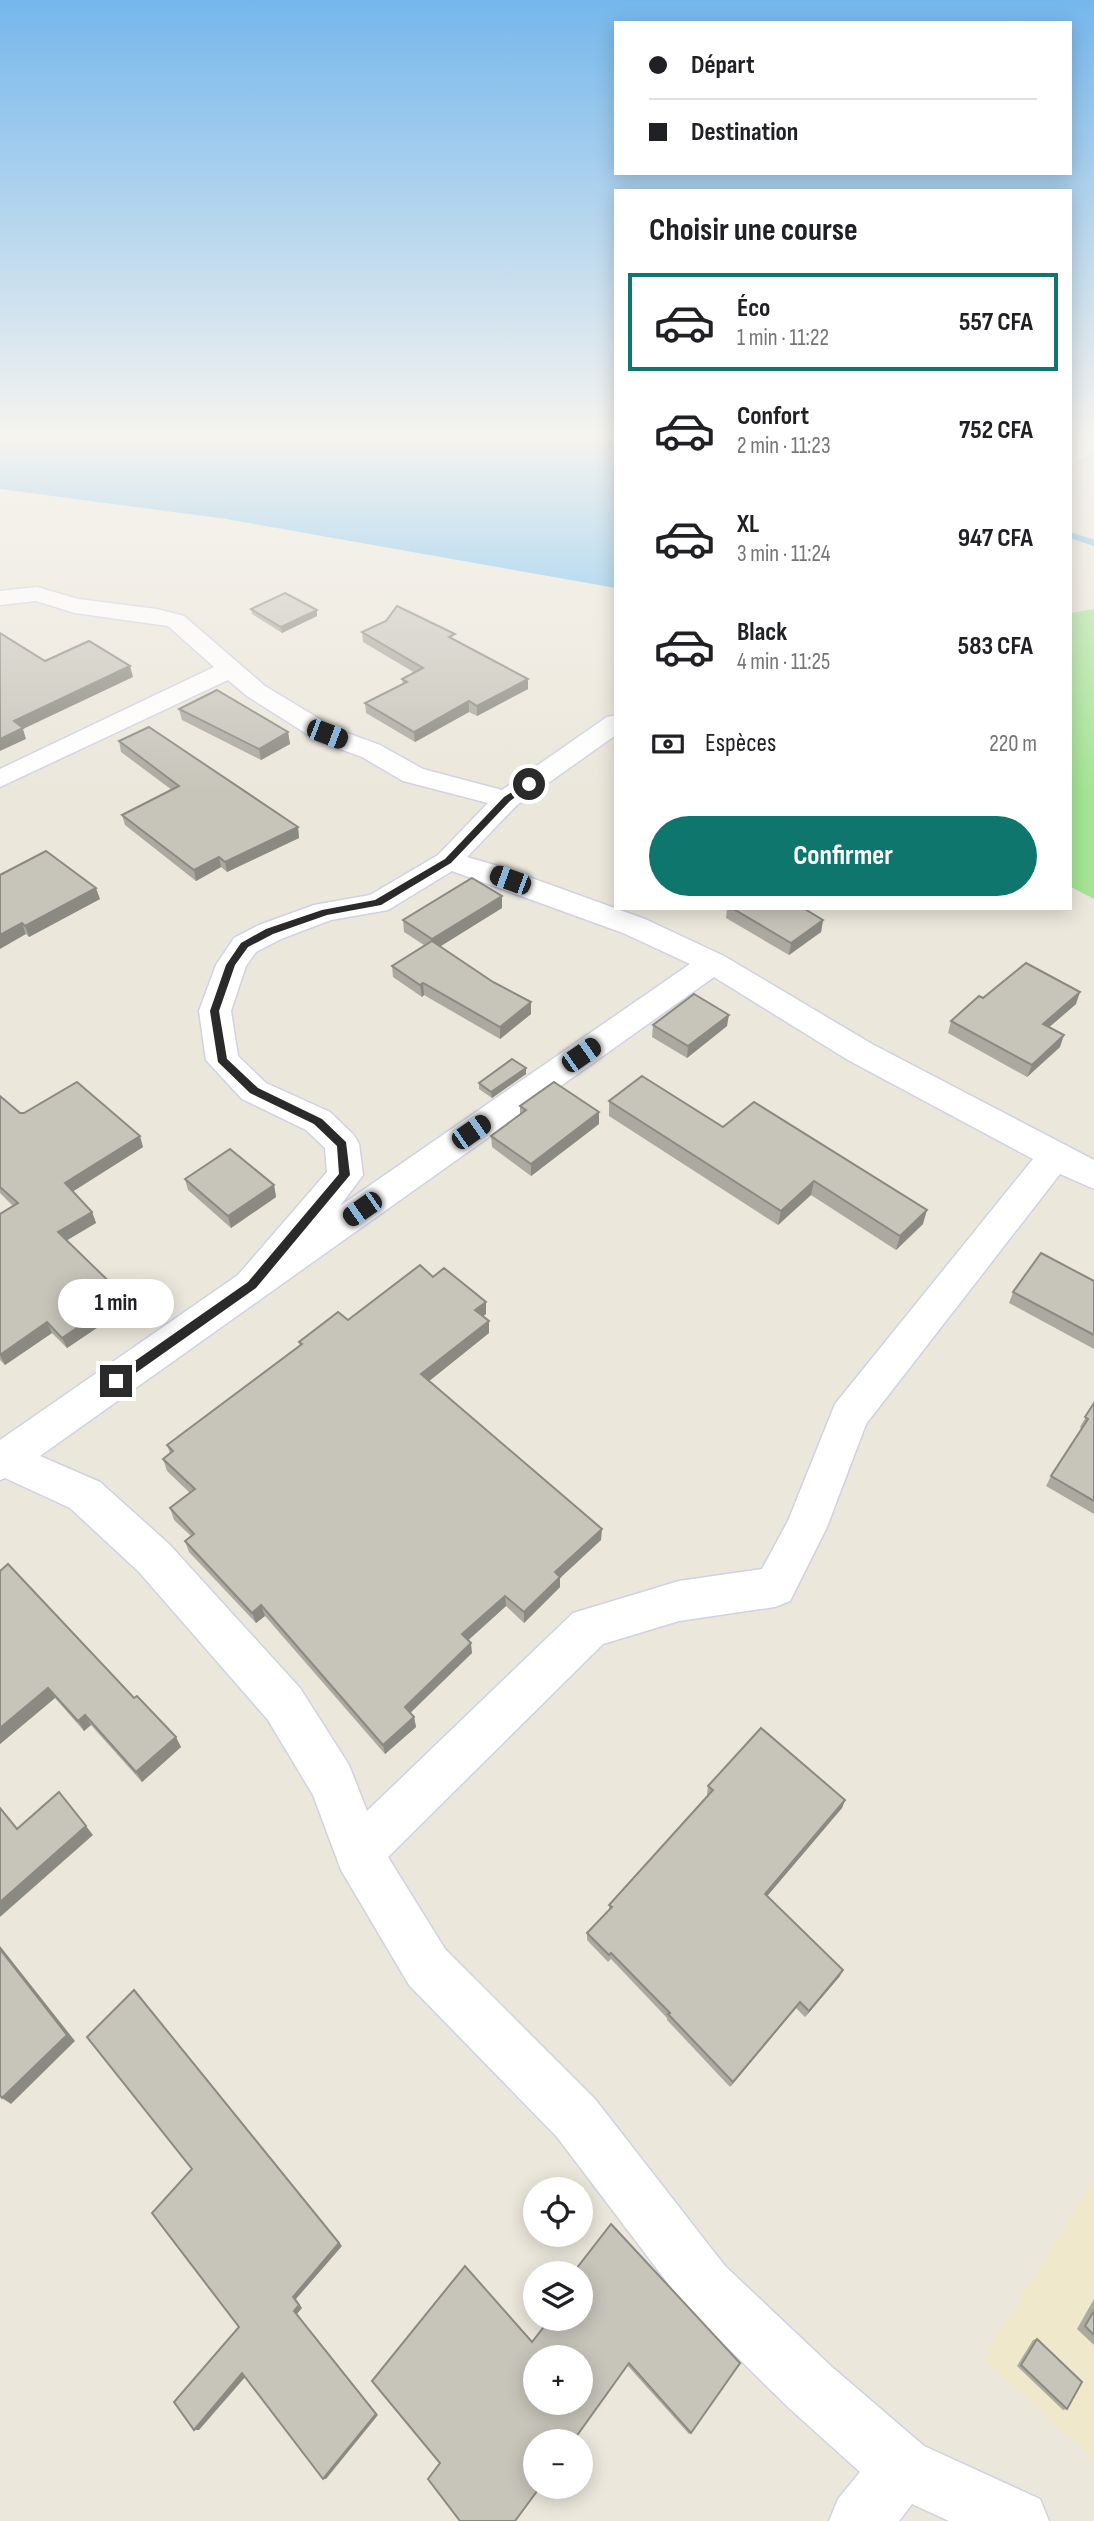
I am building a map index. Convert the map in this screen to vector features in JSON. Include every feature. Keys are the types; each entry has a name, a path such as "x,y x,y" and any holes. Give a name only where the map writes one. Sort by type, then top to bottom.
{"street":[{"path":"0,598 37,594 75,606 158,616 176,621 191,631 200,644 256,691 327,734 371,751 413,775 488,872 634,926 713,963 860,1052 1094,1176"},
{"path":"0,779 229,669"},
{"path":"252,1285 345,1175 342,1144 318,1121 254,1091 222,1060 215,1011 231,965 245,945 270,932 325,912 378,903 451,823 507,799 614,724"},
{"path":"451,823 507,799"},
{"path":"1,1460 713,963"},
{"path":"358,1853 589,1628 680,1601 775,1587 806,1527 849,1416 1054,1157"},
{"path":"1,1460 85,1495 154,1558 285,1704 332,1782 358,1853 427,1967 576,2118 705,2286 811,2388 902,2468 1018,2521"},
{"path":"860,2521 902,2468"}],"shaded area":[{"path":"1094,2180 1094,2460 983,2358"}],"green space":[{"path":"1094,609 1094,899 1072,888 1072,613"}],"water":[{"path":"439,557 614,557 614,588"}],"building":[{"path":"285,593 317,610 281,627 251,609"},
{"path":"397,606 455,634 449,637 528,679 477,706 469,701 414,732 365,703 407,682 402,679 423,668 362,632 386,621"},
{"path":"0,633 45,661 89,641 130,666 14,721 23,728 0,739"},
{"path":"217,690 288,732 259,749 179,709"},
{"path":"149,727 298,827 225,862 219,857 194,870 122,815 179,786 119,741"},
{"path":"46,851 96,888 25,926 22,923 0,935 0,875"},
{"path":"472,878 502,896 432,939 403,920"},
{"path":"735,910 806,910 823,920 791,943"},
{"path":"432,941 493,982 531,1002 500,1027 423,983 420,985 392,966"},
{"path":"1026,963 1080,992 1043,1024 1064,1035 1032,1065 951,1021 979,996 983,998"},
{"path":"694,994 729,1015 688,1046 653,1025"},
{"path":"512,1059 526,1068 491,1092 479,1083"},
{"path":"642,1076 723,1127 754,1102 927,1210 900,1236 814,1181 781,1211 609,1101"},
{"path":"77,1082 140,1136 65,1183 92,1212 58,1232 124,1296 62,1338 47,1322 0,1355 0,1214 18,1203 0,1187 0,1096 20,1113 24,1113"},
{"path":"554,1082 599,1112 531,1164 491,1136 526,1110 520,1106"},
{"path":"230,1149 274,1185 228,1216 185,1179"},
{"path":"1041,1253 1094,1281 1094,1335 1013,1292"},
{"path":"420,1265 433,1277 444,1268 486,1302 475,1310 489,1321 421,1374 602,1529 555,1572 560,1577 524,1612 505,1596 462,1634 471,1643 405,1707 414,1717 383,1745 261,1605 252,1613 185,1541 194,1534 170,1508 195,1489 163,1459 173,1451 167,1445 302,1344 299,1342 338,1312 348,1320"},
{"path":"1094,1403 1094,1501 1051,1476 1088,1419 1085,1417"},
{"path":"8,1564 134,1698 137,1696 176,1737 136,1772 85,1715 78,1721 48,1688 0,1728 0,1571"},
{"path":"761,1728 845,1800 765,1894 843,1970 809,2011 800,2002 733,2082 668,2014 670,2013 611,1953 609,1955 587,1933 713,1790 708,1786"},
{"path":"59,1792 86,1826 0,1902 0,1808 17,1829"},
{"path":"0,1949 67,2035 2,2098 0,2095"},
{"path":"134,1990 339,2243 293,2297 299,2305 294,2311 376,2414 323,2479 242,2373 194,2430 174,2402 239,2327 152,2213 192,2169 87,2037"},
{"path":"611,2224 740,2363 691,2433 629,2363 593,2413 593,2345 523,2345 523,2415 592,2415 582,2429 523,2429 523,2499 531,2499 515,2521 460,2521 428,2479 440,2463 372,2381 465,2266 532,2342 541,2331 593,2331 593,2261 582,2261"},
{"path":"1094,2311 1094,2335 1085,2326"},
{"path":"1037,2339 1082,2382 1067,2409 1021,2365"}],"route":[{"path":"116,1381 252,1285 345,1175 342,1144 318,1121 254,1091 222,1060 215,1011 231,965 245,945 270,932 325,912 378,903 448,861 507,799 529,784"}]}
